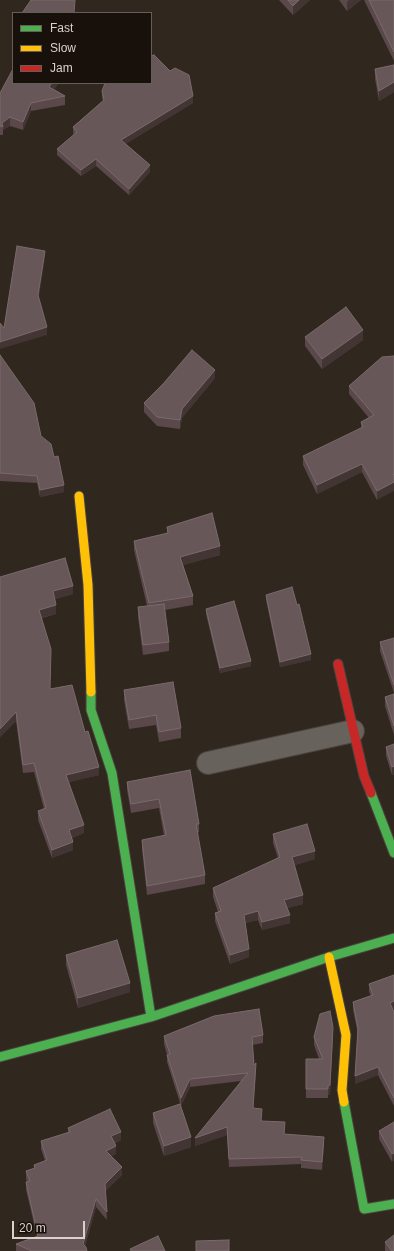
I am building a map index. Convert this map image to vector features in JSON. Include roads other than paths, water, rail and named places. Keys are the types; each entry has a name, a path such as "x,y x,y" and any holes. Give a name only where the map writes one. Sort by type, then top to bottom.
{"street":[{"path":"79,496 88,586 92,710 112,773 151,1017"},
{"path":"338,664 364,776 394,853"},
{"path":"208,763 353,731"},
{"path":"0,1057 151,1017 329,957 394,938"},
{"path":"329,957 346,1035 342,1090 364,1209 394,1204"}]}
